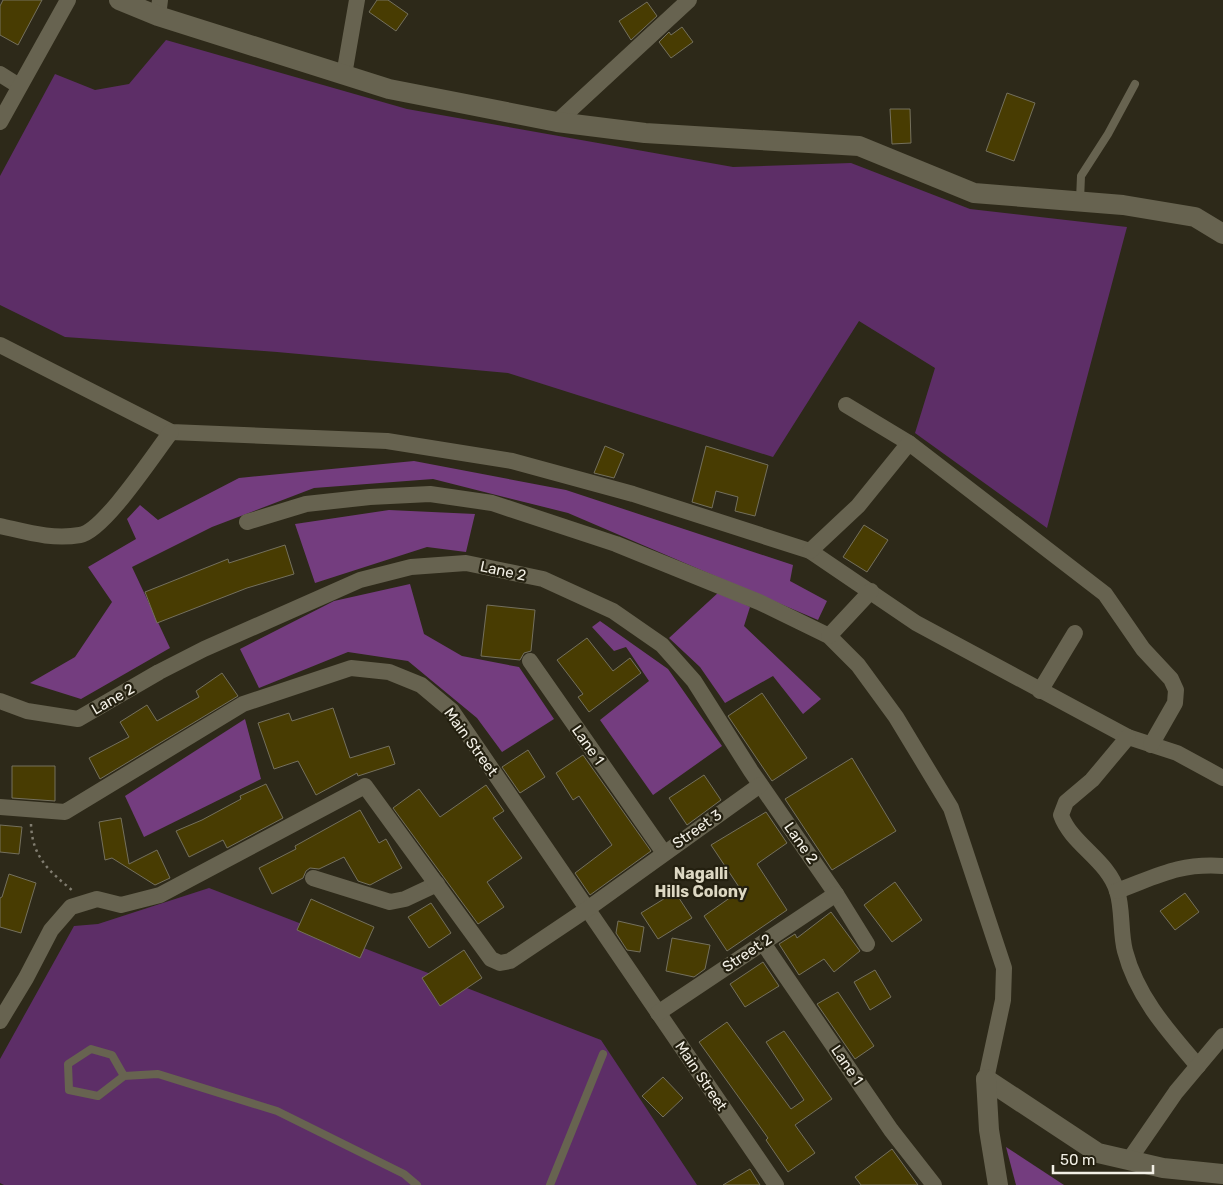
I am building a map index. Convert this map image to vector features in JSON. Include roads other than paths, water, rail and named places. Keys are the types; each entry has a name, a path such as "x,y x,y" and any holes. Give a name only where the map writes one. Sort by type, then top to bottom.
{"street":[{"path":"0,122 68,0"},
{"path":"119,0 159,8 344,75 389,89 557,122 645,133 859,146 974,192 1123,205 1195,217 1223,234"},
{"path":"344,75 357,0"},
{"path":"557,122 690,0"},
{"path":"0,74 19,86"},
{"path":"0,344 171,432 387,441 512,461 633,494 810,551 916,623 1128,737 1177,753 1223,778"},
{"path":"846,404 910,443 1105,594 1143,650 1170,680 1176,690 1176,703 1151,745"},
{"path":"0,526 48,537 82,535 104,521 171,432"},
{"path":"810,551 858,506 910,443"},
{"path":"246,522 306,504 370,497 430,494 492,503 616,544 759,602 829,636 858,665 896,717 951,808 1004,968 1003,1000 986,1078 989,1130 998,1185"},
{"name":"Lane 2","path":"0,701 27,711 78,719 159,672 204,649 360,580 411,567 466,563 543,579 613,611 662,645 694,681 760,785 836,894 867,944"},
{"path":"829,636 871,591"},
{"path":"1040,691 1075,633"},
{"name":"Lane 1","path":"530,661 664,853"},
{"name":"Main Street","path":"0,807 65,812 243,704 351,668 390,672 421,685 452,711 586,910 776,1185"},
{"path":"1128,737 1092,780 1066,802 1061,815 1065,826 1110,876 1117,891 1125,952 1136,980 1155,1015 1198,1066"},
{"name":"Street 3","path":"437,884 491,959 500,964 510,961 586,910 760,785"},
{"path":"0,1021 26,978 51,930 71,907 96,899 122,905 160,896 365,786 437,884 405,899 390,902 313,878"},
{"path":"1117,891 1168,870 1202,865 1223,866"},
{"name":"Street 2","path":"658,1013 836,894"},
{"name":"Lane 1","path":"763,943 891,1130 934,1185"},
{"path":"1129,1160 1176,1092 1223,1036"},
{"path":"986,1078 1098,1153 1162,1168 1223,1174"}],"lane":[{"path":"1080,202 1081,176 1108,134 1135,84"},
{"path":"124,1076 112,1055 91,1048 68,1064 69,1090 98,1096 124,1076 158,1074 277,1111 404,1174 417,1185"},
{"path":"550,1185 603,1054"}],"district":[{"name":"Nagalli Hills Colony","path":"701,882"}]}
